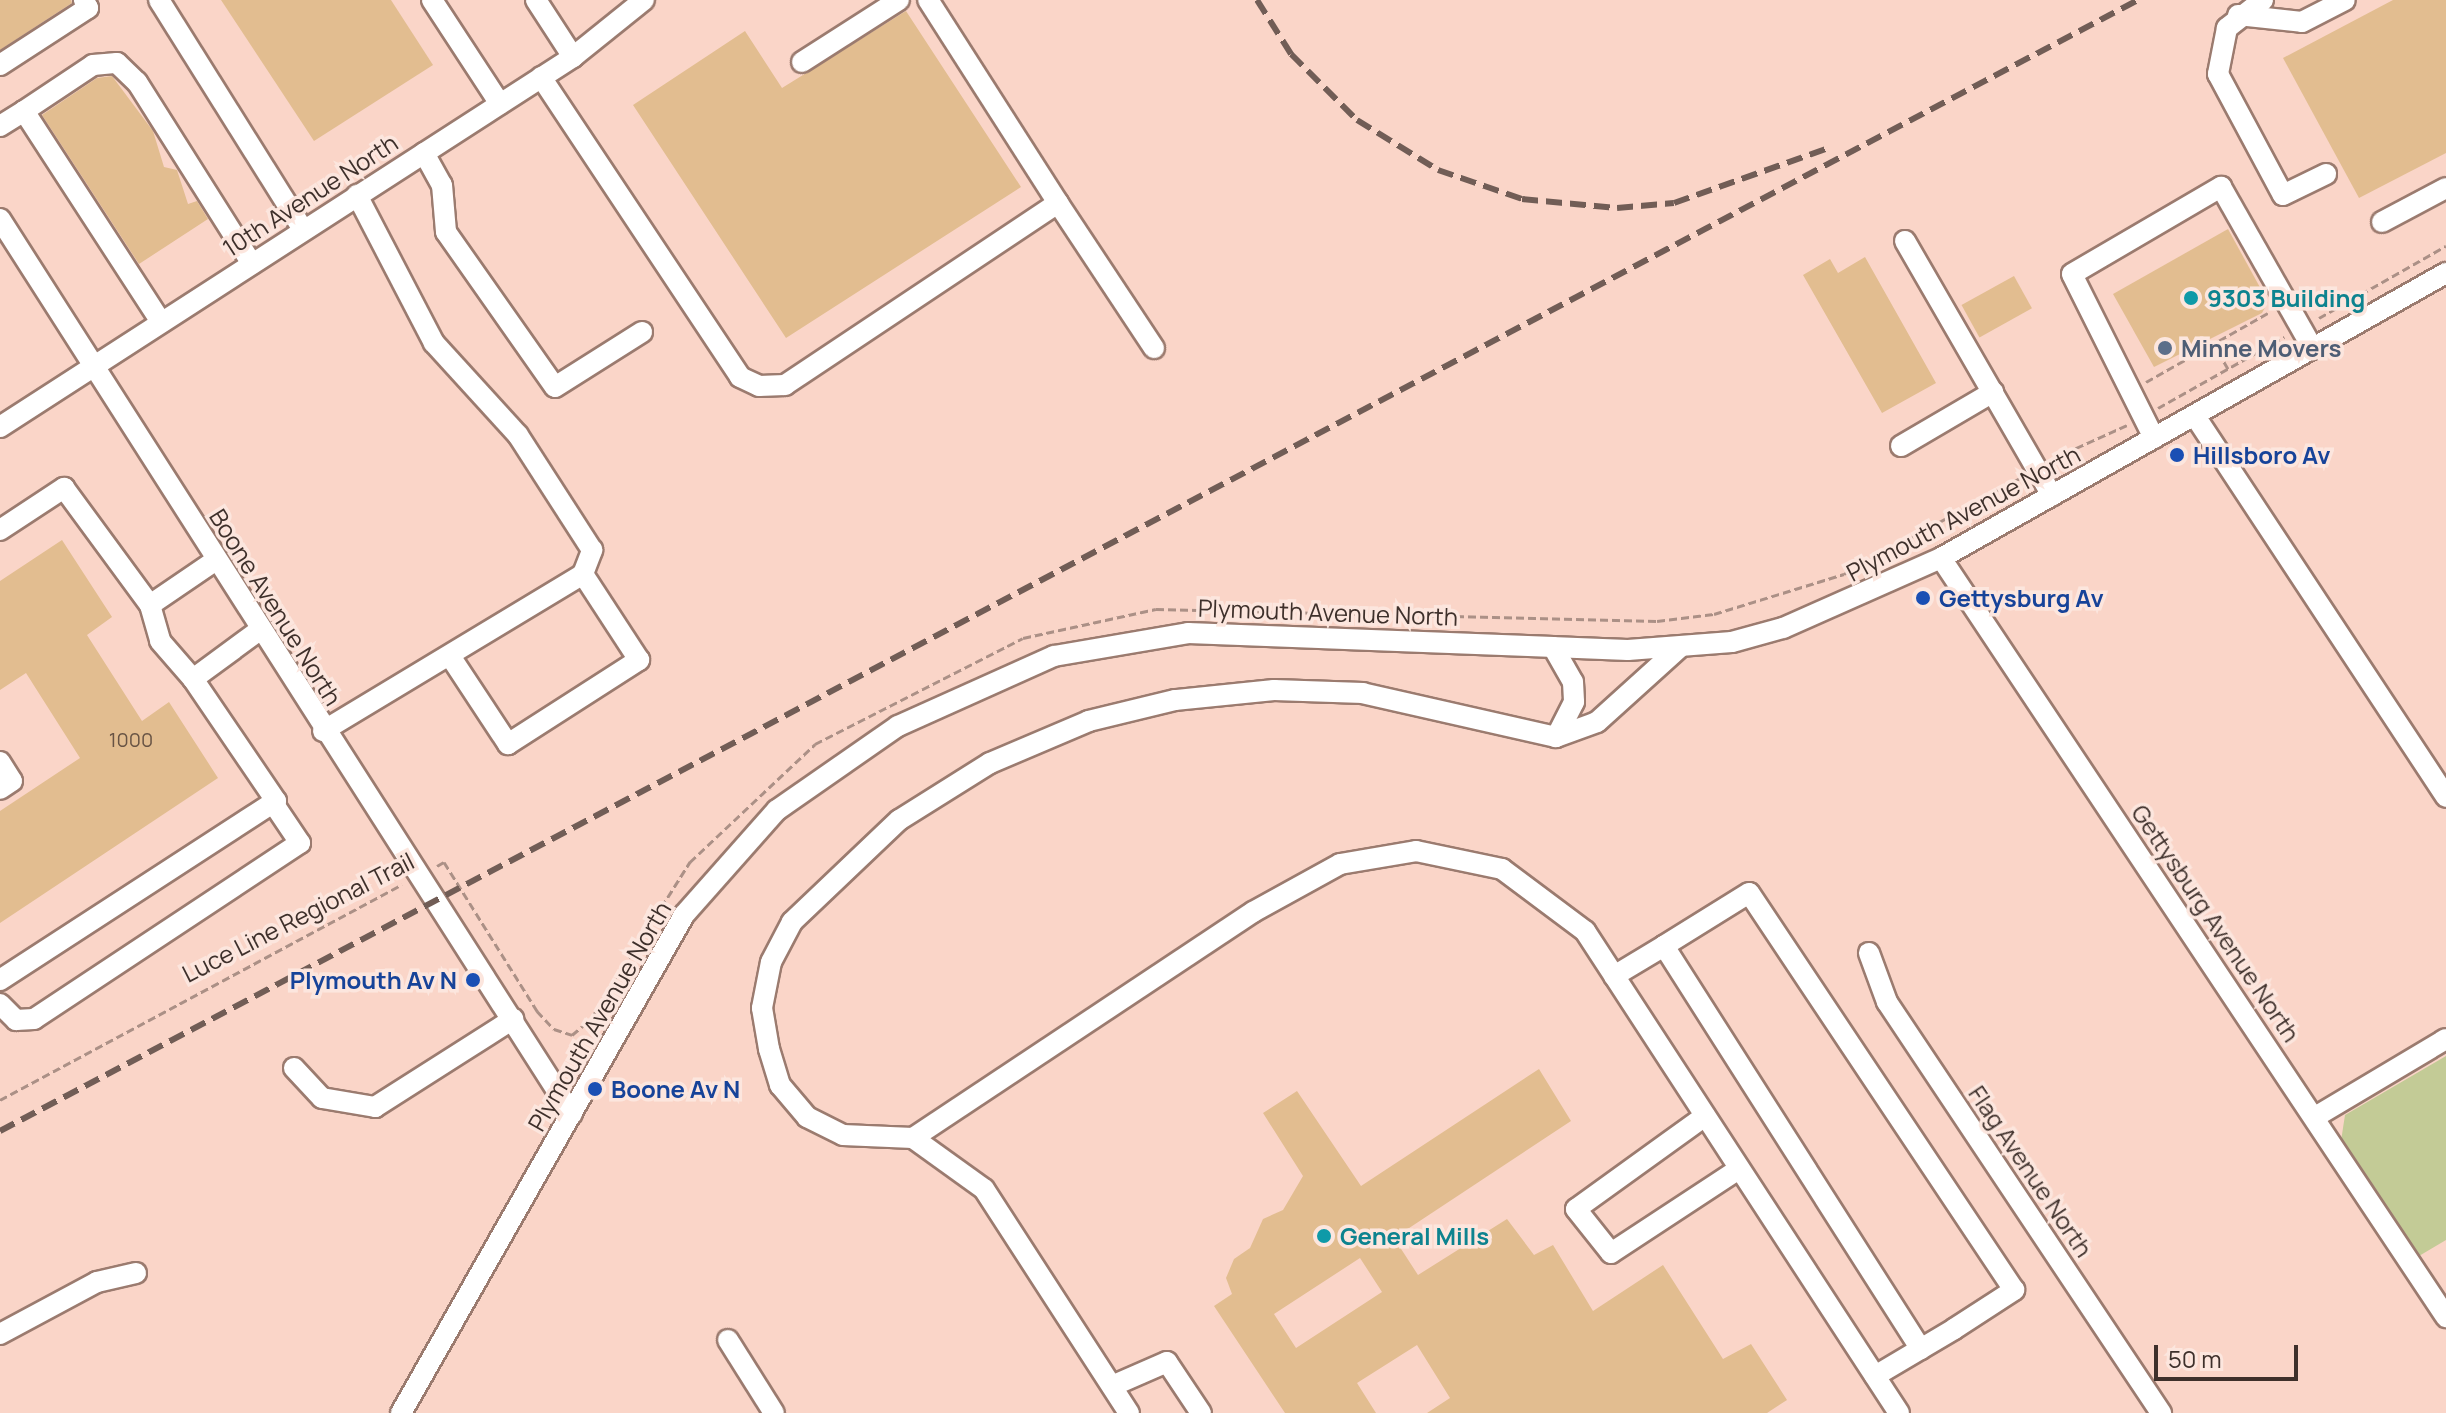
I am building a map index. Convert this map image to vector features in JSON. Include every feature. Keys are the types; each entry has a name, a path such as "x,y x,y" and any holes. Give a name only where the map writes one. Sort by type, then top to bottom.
{"street":[{"path":"0,65 88,8 84,0"},
{"path":"159,0 303,230"},
{"path":"432,0 500,104"},
{"path":"536,0 573,57"},
{"name":"10th Avenue North","path":"0,427 573,57 644,0"},
{"path":"802,62 899,0"},
{"path":"928,0 1154,348"},
{"path":"2263,0 2238,15 2227,28 2218,74 2283,195 2326,174"},
{"path":"2238,15 2302,22 2345,0"},
{"path":"0,126 93,65 117,63 137,82 252,264"},
{"path":"541,77 740,377 759,386 785,385 1058,203"},
{"path":"24,111 161,322"},
{"path":"424,153 442,185 446,232 555,387 642,332"},
{"path":"2154,438 2072,274 2221,187 2313,349"},
{"path":"2382,222 2446,188"},
{"path":"323,731 432,662 452,659 583,574 592,550 518,435 440,353 357,195"},
{"name":"Boone Avenue North","path":"0,219 323,731 422,874 572,1114"},
{"path":"1905,241 2052,496"},
{"name":"Plymouth Avenue North","path":"401,1413 684,915 729,859 836,764 931,708 1054,656 1188,633 1553,647 1679,648 1732,642 1836,610 1941,558 2446,273"},
{"path":"1901,446 1993,392"},
{"path":"2195,416 2446,797"},
{"path":"0,530 64,488 150,605 160,641 193,679 300,843 34,1019 16,1020 0,1004"},
{"name":"Gettysburg Avenue North","path":"1941,558 2446,1317"},
{"path":"150,605 216,560"},
{"path":"452,659 508,744 639,660 583,574"},
{"path":"193,679 261,629"},
{"path":"1553,647 1573,682 1574,702 1556,737"},
{"path":"1129,1413 984,1189 913,1138 843,1135 807,1117 780,1085 762,1008 771,962 792,922 899,820 951,787 1089,721 1175,700 1274,690 1363,693 1556,737 1597,722 1679,648"},
{"path":"0,762 12,781 0,789"},
{"path":"0,980 273,803"},
{"path":"913,1138 1253,912 1340,864 1416,851 1502,869 1585,931 1899,1413"},
{"path":"1614,976 1749,893 2014,1290 1875,1376"},
{"path":"1664,946 1921,1349"},
{"name":"Flag Avenue North","path":"1869,953 1887,1002 2161,1413"},
{"path":"294,1068 322,1098 375,1107 513,1019"},
{"path":"2315,1117 2446,1039"},
{"path":"1705,1116 1576,1209 1611,1253 1739,1169"},
{"path":"0,1334 97,1282 136,1273"},
{"path":"728,1340 774,1413"},
{"path":"1112,1386 1162,1360 1201,1413"}],"path":[{"name":"Luce Line Regional Trail","path":"0,1100 444,862 537,1011 554,1029 572,1035 591,1019 690,862 815,744 1023,638 1156,609 1657,621 1714,614 1844,574 2037,468 2142,417 2446,246"},
{"path":"2129,391 2286,303"},
{"path":"2213,342 2228,369"}],"green space":[{"path":"2446,1056 2446,1240 2419,1256 2341,1141 2345,1115"}],"building":[{"path":"0,0 71,0 72,3 0,50"},
{"path":"221,0 391,0 433,65 314,141"},
{"path":"2393,0 2446,0 2446,153 2359,198 2283,58"},
{"path":"906,11 1021,187 786,338 633,105 745,31 782,88"},
{"path":"112,76 153,131 164,167 177,170 188,204 197,201 208,219 139,264 42,115 97,78"},
{"name":"9303 Building","path":"2228,229 2268,302 2262,313 2154,367 2113,294"},
{"path":"1865,257 1936,383 1882,413 1803,275 1830,259 1838,273"},
{"path":"2014,276 2032,308 1979,337 1962,305"},
{"path":"62,540 112,617 87,635 142,721 169,702 218,778 0,923 0,811 80,758 26,673 0,690 0,581"},
{"name":"General Mills","path":"1539,1069 1571,1121 1394,1238 1418,1275 1507,1219 1534,1255 1553,1245 1593,1311 1663,1265 1723,1359 1751,1344 1787,1400 1767,1413 1427,1413 1450,1398 1417,1345 1357,1383 1376,1413 1285,1413 1214,1306 1232,1294 1226,1278 1234,1259 1250,1248 1263,1219 1283,1210 1303,1176 1263,1113 1297,1091 1361,1186","holes":["1360,1258 1382,1292 1296,1348 1274,1314"]}],"railway":[{"path":"1257,0 1291,54 1357,120 1438,170 1522,199 1617,208 1674,203 1831,147"},
{"path":"0,1131 2138,0"}],"place":[{"name":"9303 Building","path":"2191,298"},
{"name":"Minne Movers","path":"2165,348"},
{"name":"Hillsboro Av","path":"2177,455"},
{"name":"Gettysburg Av","path":"1923,598"},
{"name":"Plymouth Av N","path":"473,980"},
{"name":"Boone Av N","path":"595,1089"},
{"name":"General Mills","path":"1324,1236"}]}
